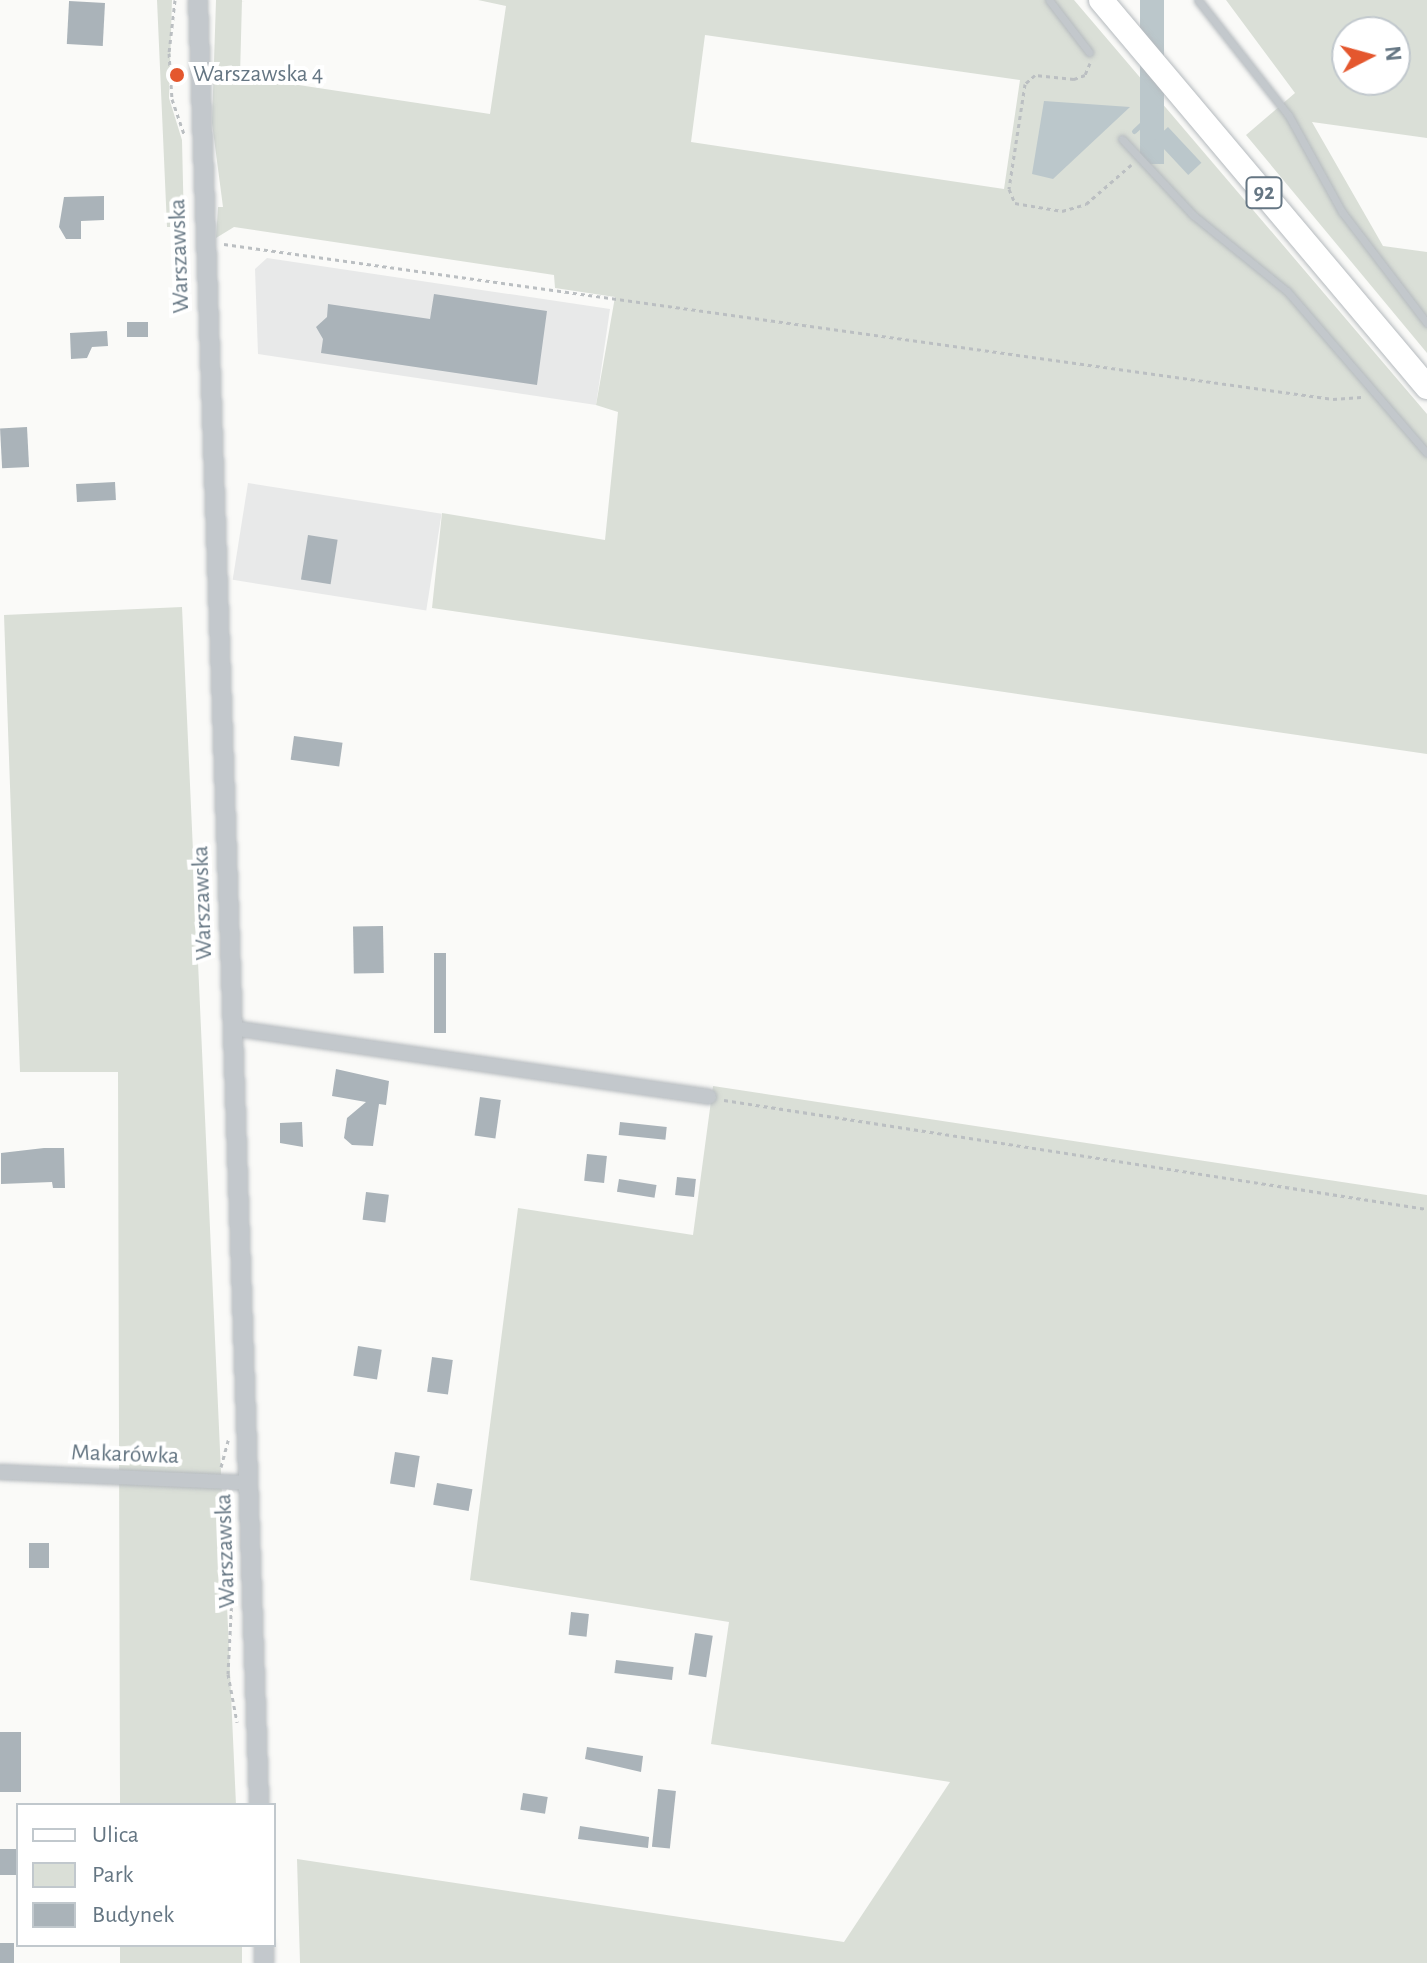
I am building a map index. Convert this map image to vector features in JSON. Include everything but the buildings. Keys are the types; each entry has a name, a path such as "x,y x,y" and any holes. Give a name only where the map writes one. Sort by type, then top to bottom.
{"main road":[{"name":"92","path":"1101,0 1427,387"}],"street":[{"name":"Warszawska","path":"198,0 259,1803"},
{"path":"232,1028 709,1097"},
{"name":"Makarówka","path":"0,1472 248,1483"}],"lane":[{"path":"1049,0 1089,52"},
{"path":"1198,0 1289,116 1342,212 1427,323"},
{"path":"1122,139 1193,215 1287,291 1427,453"}],"path":[{"path":"174,103 169,53 175,0"},
{"path":"1089,52 1085,75 1074,79 1035,75 1025,84 1009,189 1015,203 1062,211 1086,204 1139,156"},
{"path":"204,245 239,243 1333,399 1378,396"},
{"path":"709,1097 1427,1209"},
{"path":"220,1491 232,1538"},
{"path":"234,1567 228,1674 240,1732"}],"shaded area":[{"path":"1140,0 1164,0 1164,164 1140,164"},
{"path":"1044,101 1130,107 1053,179 1032,174"},
{"path":"1168,127 1201,163 1188,175 1155,139"},
{"path":"267,258 610,309 596,405 258,354 255,269"},
{"path":"248,483 442,514 426,610 233,580"}],"green space":[{"path":"157,0 172,0 169,98 182,140 184,227 167,227"},
{"path":"216,0 242,0 240,76 490,114 506,6 478,0 1074,0 1427,414 1427,754 432,608 442,513 605,540 618,412 596,405 615,297 555,288 554,275 234,227 216,238 218,207 223,207 212,123","holes":["705,35 1020,80 1004,189 691,142"]},
{"path":"1226,0 1427,0 1427,138 1312,122 1383,246 1427,252 1427,353 1246,135 1295,93"},
{"path":"182,607 236,1803 120,1803 118,1072 20,1072 4,615"},
{"path":"713,1086 1427,1195 1427,1963 300,1963 297,1859 844,1942 950,1782 711,1744 729,1622 470,1580 518,1208 693,1235"},
{"path":"120,1947 242,1947 242,1963 120,1963"}],"waterway":[{"path":"1134,131 1160,107"}],"place":[{"name":"Warszawska 4","path":"177,75"}]}
